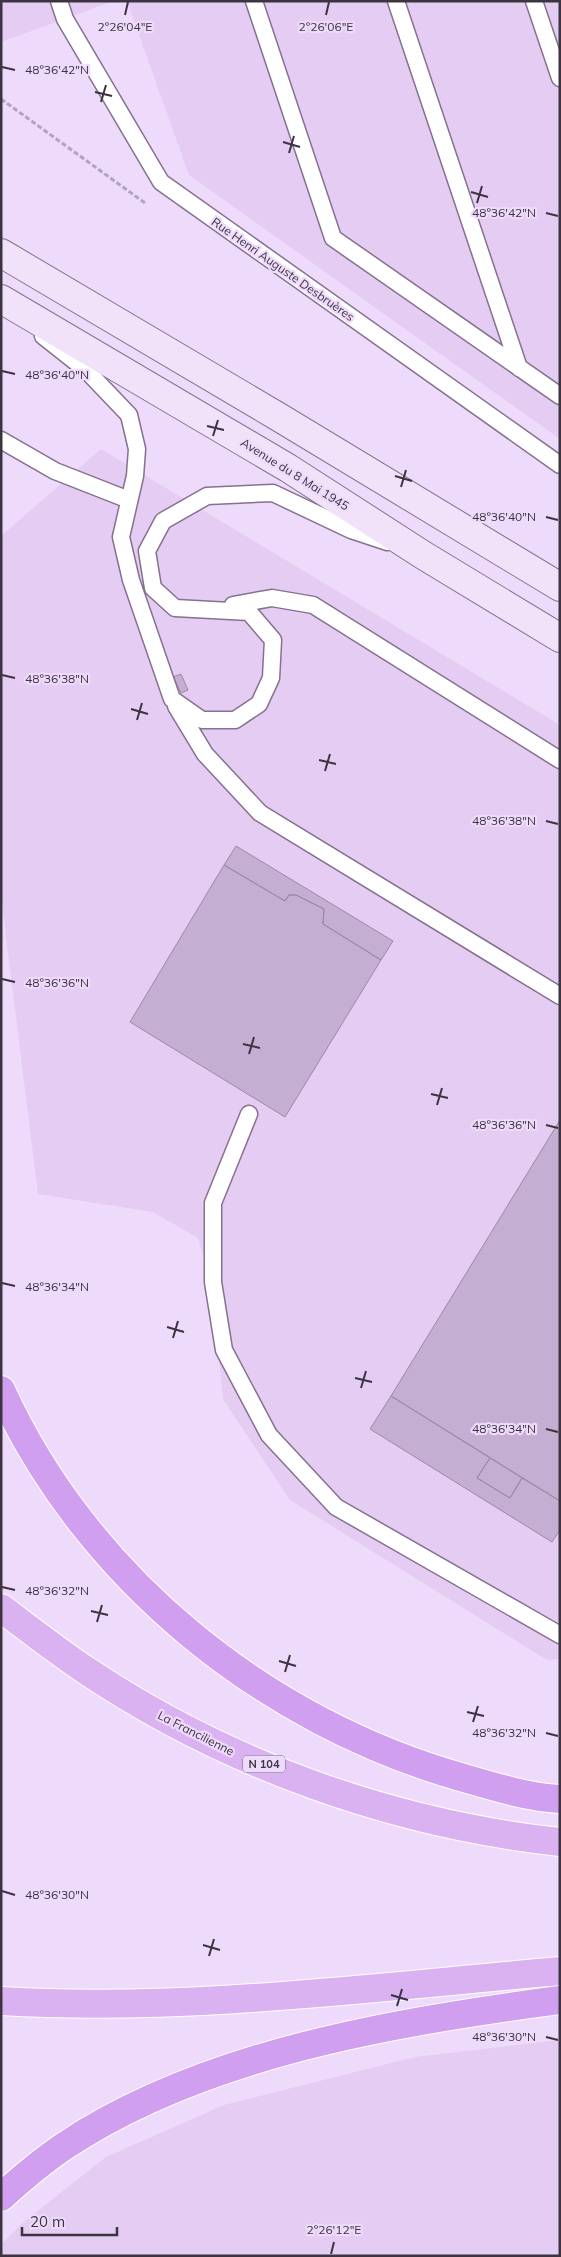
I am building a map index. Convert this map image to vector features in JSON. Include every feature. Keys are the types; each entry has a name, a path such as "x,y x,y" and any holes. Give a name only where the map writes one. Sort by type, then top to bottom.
{"highway":[{"path":"1,1390 32,1452 64,1499 98,1543 161,1610 204,1646 264,1687 314,1717 391,1754 492,1786 542,1798 560,1799"},
{"name":"La Francilienne","path":"1,1608 87,1671 137,1702 189,1731 244,1756 360,1800 418,1817 476,1830 560,1842"},
{"path":"1,2001 125,2003 222,2000 560,1971"},
{"path":"1,2197 63,2147 100,2125 151,2098 228,2068 287,2051 401,2025 560,2000"}],"main road":[{"path":"1,253 560,587"},
{"name":"Avenue du 8 Mai 1945","path":"1,299 288,468 423,555 560,638"}],"lane":[{"name":"Rue Henri Auguste Desbruères","path":"59,1 65,19 161,182 560,465"},
{"path":"254,1 334,238 560,396"},
{"path":"396,1 519,368"},
{"path":"534,1 560,78"},
{"path":"1,304 86,370 129,415 138,449 121,537 131,580 172,700 205,754 260,813 560,996"},
{"path":"1,440 55,471 129,500"},
{"path":"172,700 202,720 236,720 259,704 272,678 273,640 250,612 175,608 153,588 147,552 163,521 207,496 273,493 352,530 423,555"},
{"path":"210,610 272,598 313,605 560,760"},
{"path":"250,1114 213,1203 213,1282 224,1350 269,1435 336,1507 560,1635"}],"shaded area":[{"path":"1,1 114,1 1,42"},
{"path":"127,1 560,1 560,439 189,175"},
{"path":"101,449 560,725 560,1659 547,1660 290,1500 223,1399 212,1286 198,1238 153,1212 38,1194 1,895 1,536"},
{"path":"560,2040 560,2256 1,2256 1,2245 20,2225 106,2157 224,2105 415,2057"}],"building":[{"path":"181,674 188,690 181,693 173,677"},
{"path":"236,846 393,941 381,960 323,924 324,909 296,895 289,895 285,901 224,865"},
{"path":"224,865 285,901 289,895 296,895 324,909 323,924 381,960 285,1117 130,1022"},
{"path":"560,1120 560,1501 391,1396"},
{"path":"391,1396 490,1458 477,1478 510,1498 522,1478 560,1501 560,1530 552,1542 370,1429"},
{"path":"490,1458 522,1478 510,1498 477,1478"}]}
